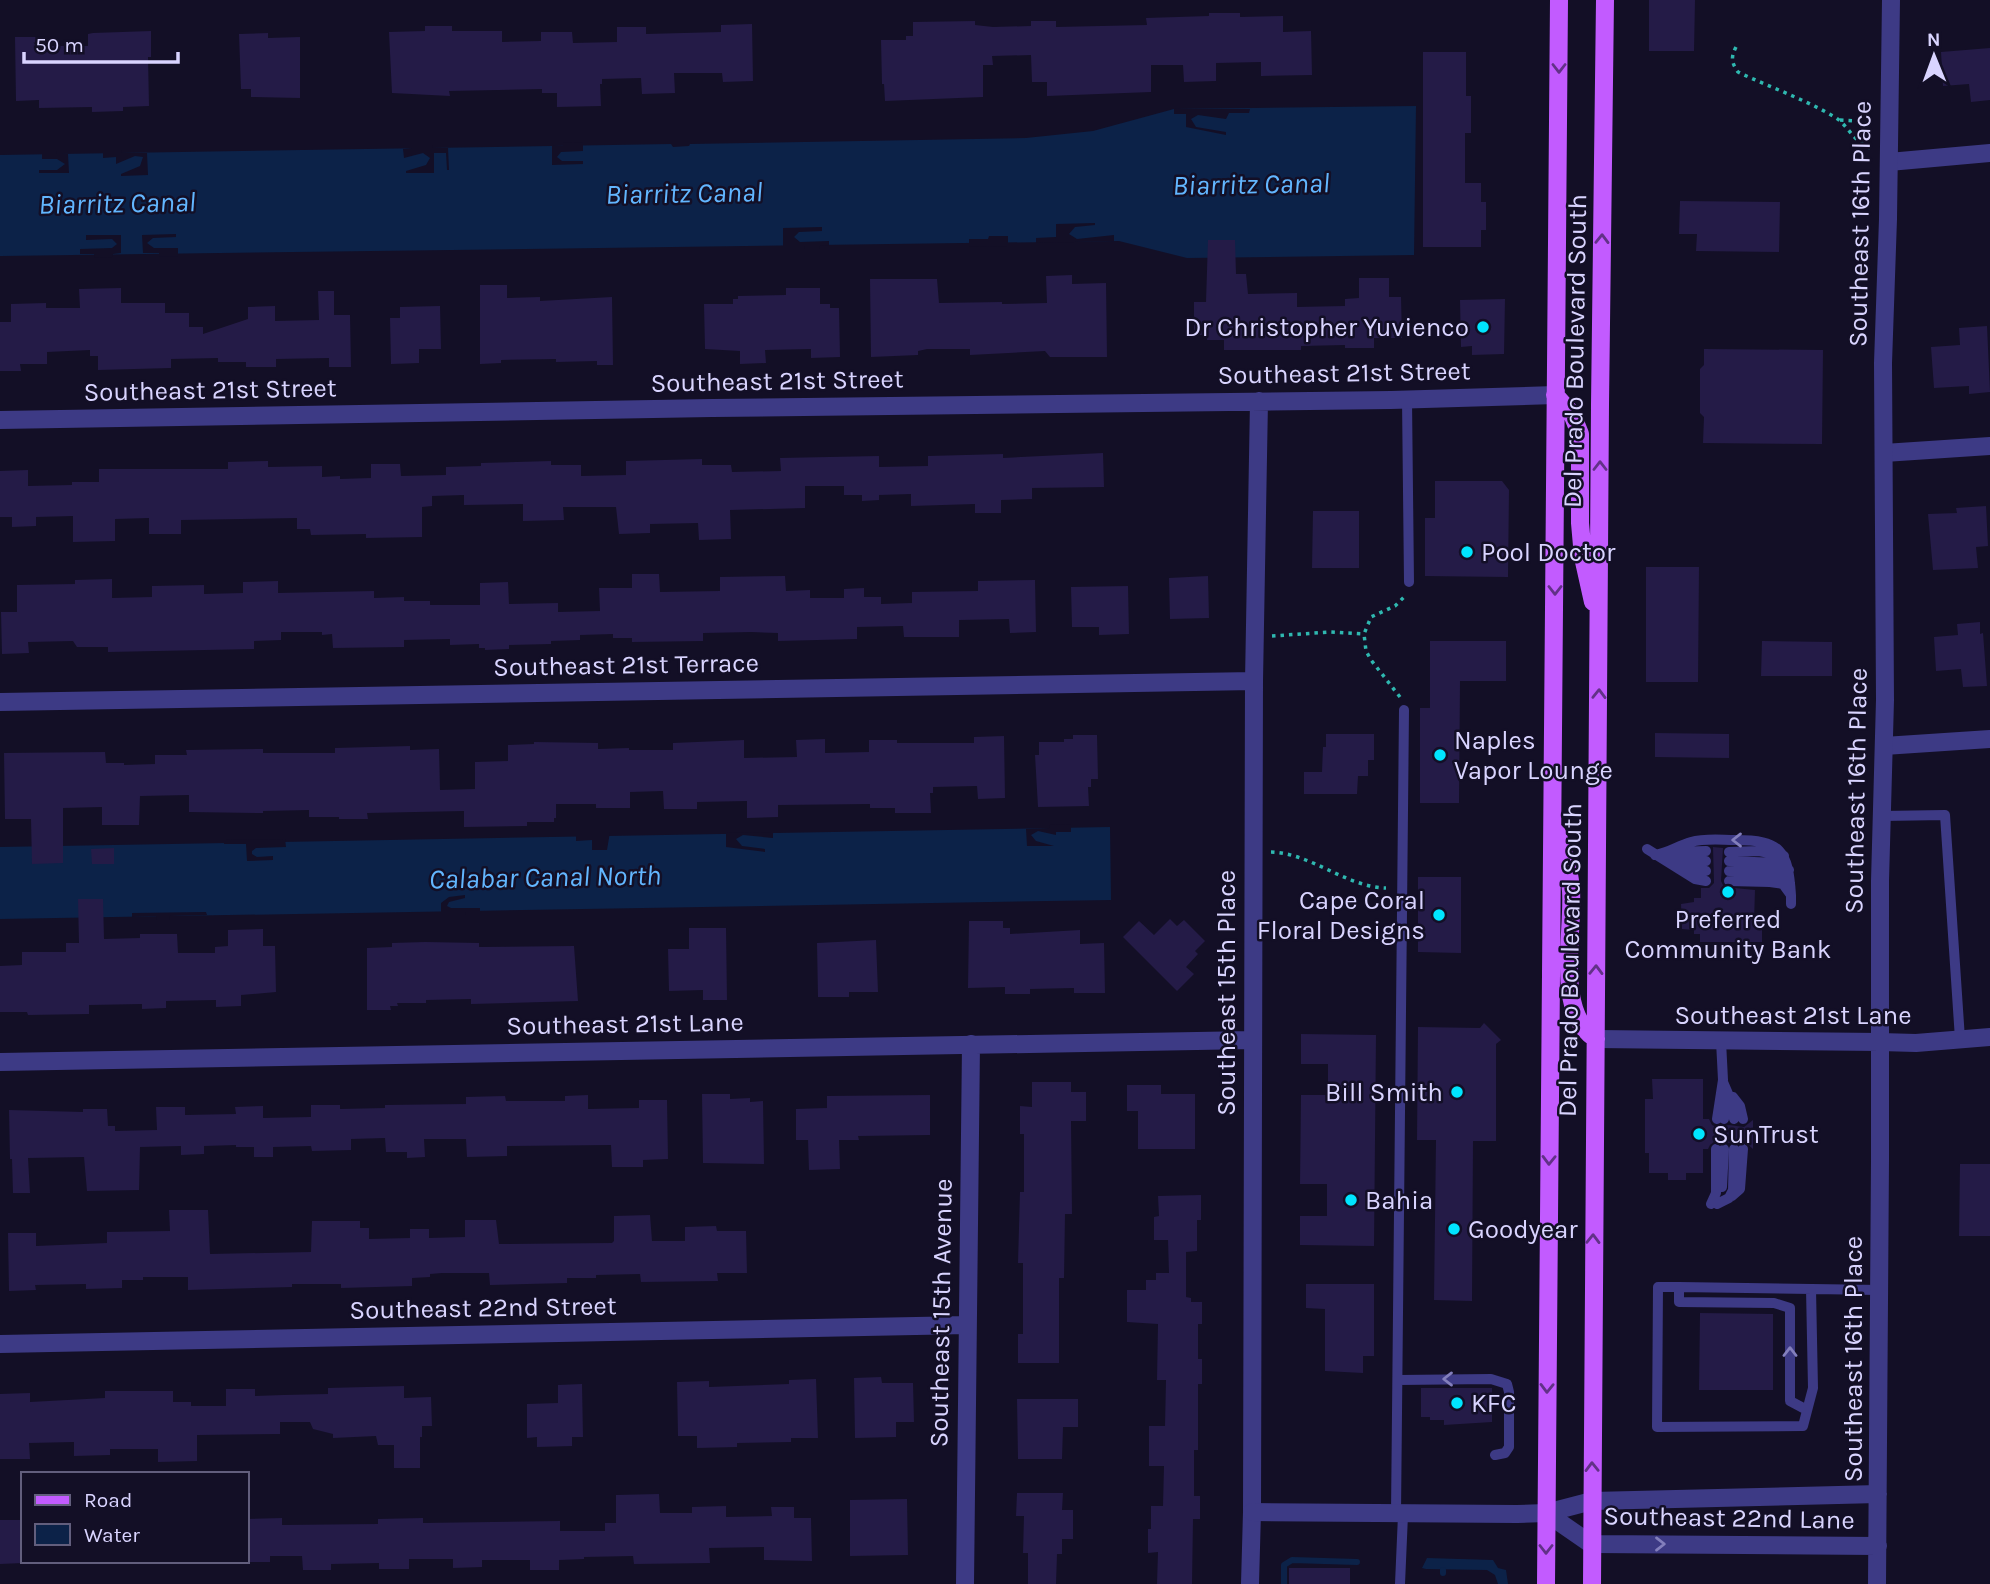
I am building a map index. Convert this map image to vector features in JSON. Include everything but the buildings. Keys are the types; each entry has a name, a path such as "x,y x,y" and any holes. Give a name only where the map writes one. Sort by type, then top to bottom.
{"main road":[{"name":"Del Prado Boulevard South","path":"1546,1584 1559,0"},
{"name":"Del Prado Boulevard South","path":"1592,1584 1605,0"},
{"path":"1555,395 1572,414 1580,434 1580,523 1583,557 1588,587 1600,622"},
{"path":"1553,820 1568,866 1571,891 1570,991 1581,1025 1595,1038"}],"street":[{"name":"Southeast 16th Place","path":"1877,1584 1884,746 1883,363 1891,0"},
{"path":"1889,156 1990,153"},
{"name":"Southeast 21st Street","path":"0,420 1555,395"},
{"name":"Southeast 15th Place","path":"1250,1584 1254,637 1259,401"},
{"path":"1884,453 1990,446"},
{"name":"Southeast 21st Terrace","path":"0,702 1254,681"},
{"path":"1884,746 1990,739"},
{"name":"Southeast 21st Lane","path":"1595,1038 1880,1042 1990,1037"},
{"name":"Southeast 21st Lane","path":"0,1062 1252,1040"},
{"name":"Southeast 15th Avenue","path":"965,1584 971,1044"},
{"name":"Southeast 22nd Street","path":"0,1344 967,1325"},
{"name":"Southeast 22nd Lane","path":"1546,1513 1592,1501 1878,1494"},
{"path":"1252,1512 1546,1513"},
{"name":"Southeast 22nd Lane","path":"1546,1513 1591,1544 1878,1546"}],"lane":[{"path":"1407,399 1409,582"},
{"path":"1400,1584 1398,1380 1404,710"},
{"path":"1882,816 1945,815 1960,1039"},
{"path":"1668,856 1682,845 1700,840 1758,840 1772,844 1780,849 1789,870 1791,900 1788,889 1777,882 1729,866"},
{"path":"1729,866 1759,851 1784,856"},
{"path":"1651,852 1668,856 1706,866 1679,867 1668,856"},
{"path":"1729,866 1777,863 1789,870"},
{"path":"1729,866 1777,873 1790,883"},
{"path":"1721,1041 1724,1086 1729,1119 1740,1107 1724,1086"},
{"path":"1729,1149 1733,1185 1729,1198 1714,1202 1722,1187 1729,1149"},
{"path":"1811,1289 1813,1388 1803,1426 1657,1427 1658,1287 1679,1287 1880,1290"},
{"path":"1679,1287 1679,1302 1774,1303 1790,1308 1790,1401 1807,1410"},
{"path":"1398,1380 1491,1379 1507,1384 1510,1447 1505,1453 1495,1455"}],"path":[{"path":"1736,47 1731,56 1732,64 1738,72 1811,102 1839,120 1857,141 1889,156"},
{"path":"1839,120 1889,126"},
{"path":"1404,710 1397,690 1366,651 1364,634 1371,617 1395,606 1403,598 1408,592 1409,582"},
{"path":"1254,637 1330,632 1364,634"},
{"path":"1253,852 1285,853 1369,886 1402,888"}],"water":[{"name":"Biarritz Canal","path":"1416,106 1414,255 1187,258 1119,241 0,256 0,155 671,144 673,147 690,144 1026,138 1093,131 1174,109"},
{"name":"Calabar Canal North","path":"1110,827 1111,900 0,919 0,847"},
{"path":"1427,1558 1493,1560 1498,1568 1506,1570 1508,1584 1498,1584 1495,1575 1487,1570 1422,1568"}],"pier":[{"path":"1174,109 1250,109 1249,113 1229,113 1226,119 1198,115 1191,119 1196,127 1226,132 1226,135 1186,127 1186,114 1174,114"},
{"path":"583,142 583,151 561,152 557,157 562,161 583,161 583,164 552,165 552,146"},
{"path":"412,145 448,148 449,170 446,153 434,153 434,173 406,173 426,165 430,158 423,153 404,158 403,149 412,148"},
{"path":"103,150 147,153 148,175 121,176 140,166 143,157 135,156 116,164 116,157 103,158"},
{"path":"42,151 68,154 69,173 39,173 39,170 57,170 65,164 57,159 42,159"},
{"path":"1095,223 1075,227 1069,234 1077,239 1114,235 1114,241 1036,243 1036,238 1056,237 1056,224"},
{"path":"822,227 822,231 799,232 794,237 800,242 829,241 829,245 820,246 819,249 783,246 783,228"},
{"path":"176,234 176,237 153,238 147,243 154,248 178,248 178,256 159,257 159,253 143,253 142,235"},
{"path":"86,235 121,235 121,253 113,254 112,257 95,258 94,254 80,254 80,249 112,248 117,244 112,239 86,240"},
{"path":"989,236 1008,236 1008,246 969,247 969,239 988,239"},
{"path":"1071,824 1071,832 1056,832 1056,835 1038,831 1031,835 1036,841 1054,846 1027,846 1026,829"},
{"path":"591,832 610,832 607,850 592,850 592,840 576,841 576,836 591,836"},
{"path":"773,832 773,838 743,835 736,839 742,846 765,849 765,852 726,847 726,833"},
{"path":"285,839 286,847 256,848 252,851 257,857 273,856 273,860 247,861 246,844 224,844 224,840"},
{"path":"465,895 465,898 449,902 447,906 480,908 480,915 441,912 441,903 449,897"},
{"path":"206,912 207,915 170,916 169,920 157,920 156,916 132,917 132,913"}],"waterway":[{"path":"1284,1584 1284,1565 1292,1560 1357,1562"}],"place":[{"name":"Dr Christopher Yuvienco","path":"1483,327"},
{"name":"Pool Doctor","path":"1467,552"},
{"name":"Naples Vapor Lounge","path":"1440,755"},
{"name":"Preferred Community Bank","path":"1728,892"},
{"name":"Cape Coral Floral Designs","path":"1439,915"},
{"name":"Bill Smith","path":"1457,1092"},
{"name":"SunTrust","path":"1699,1134"},
{"name":"Bahia","path":"1351,1200"},
{"name":"Goodyear","path":"1454,1229"},
{"name":"KFC","path":"1457,1403"}]}
